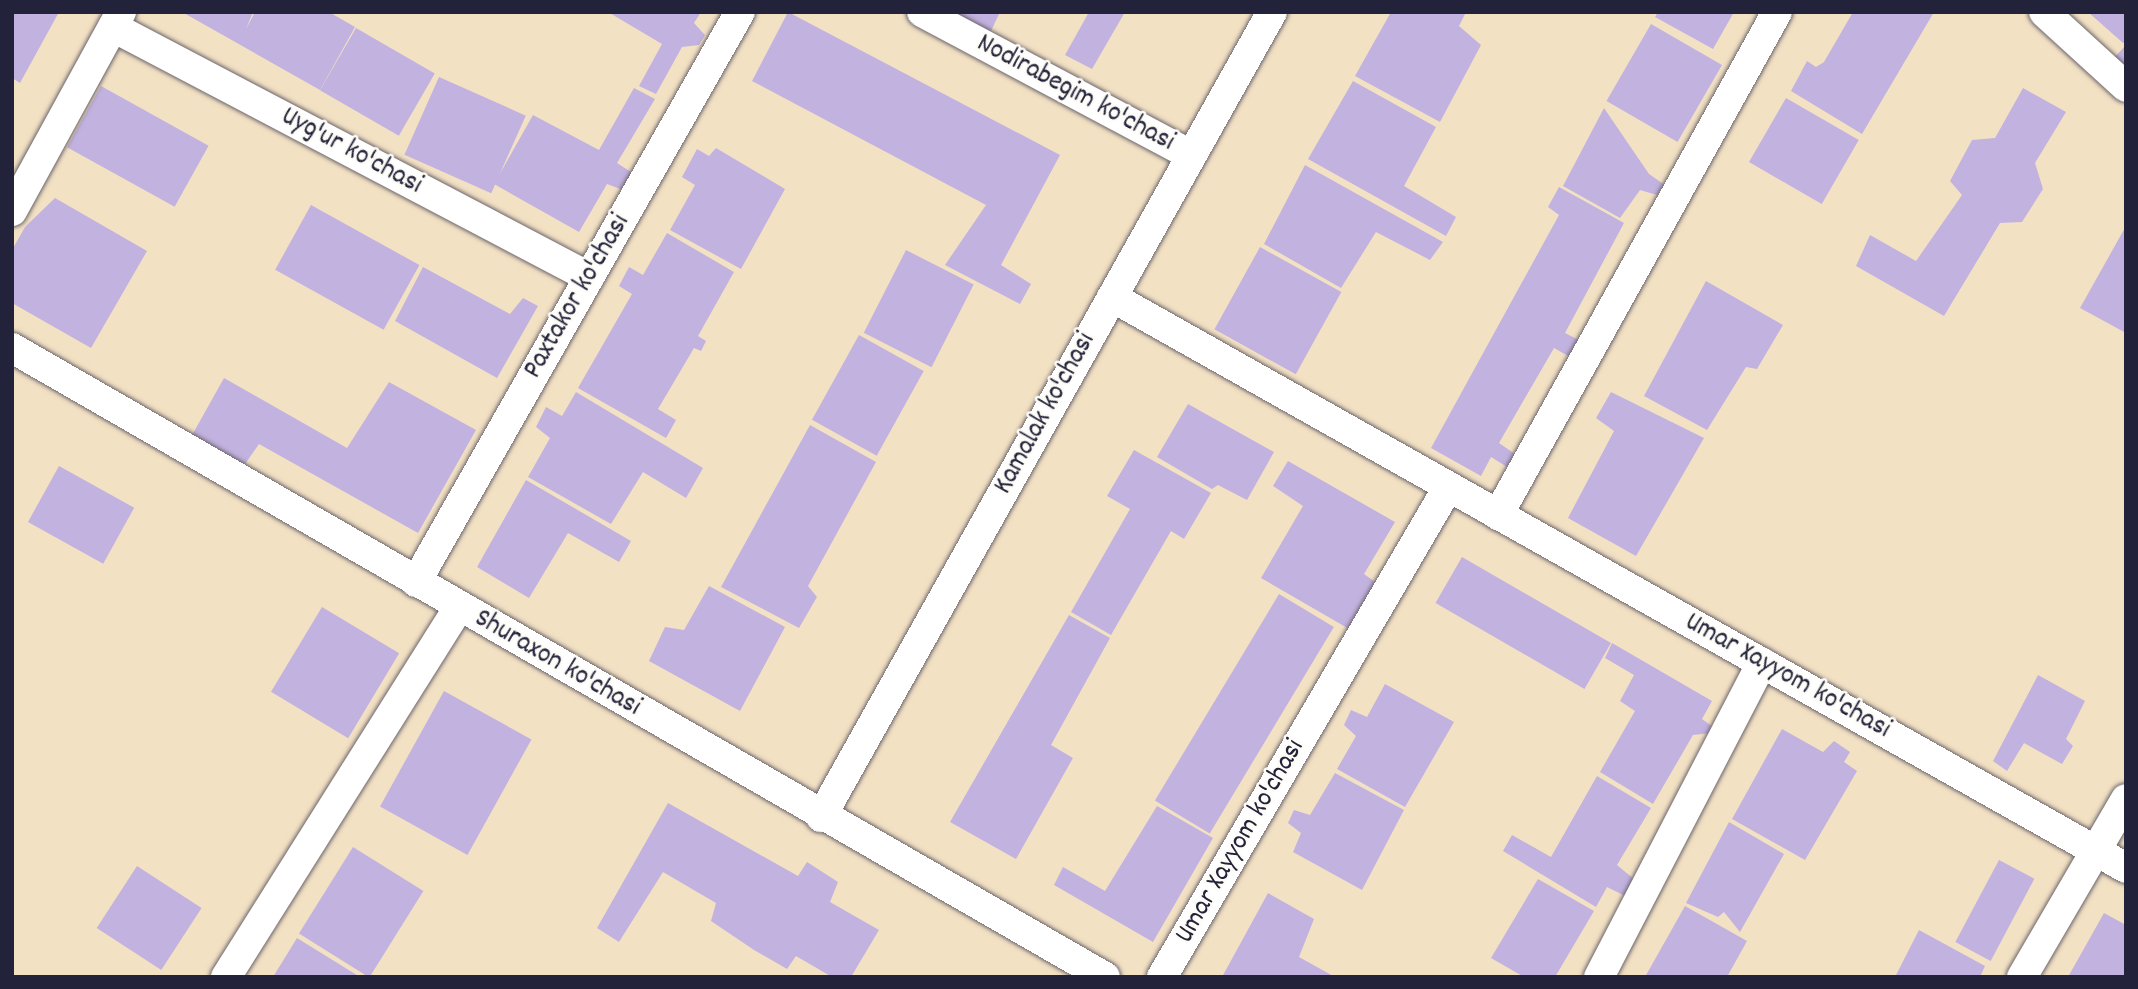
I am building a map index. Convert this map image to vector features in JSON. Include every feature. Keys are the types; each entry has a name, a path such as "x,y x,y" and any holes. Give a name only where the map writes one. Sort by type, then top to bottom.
{"street":[{"name":"Paxtakor ko'chasi","path":"416,582 740,12"},
{"name":"Nodirabegim ko'chasi","path":"922,12 1191,155"},
{"name":"Kamalak ko'chasi","path":"821,817 1272,12"},
{"path":"1497,515 1777,12"},
{"path":"2044,12 2126,87"},
{"name":"Uyg'ur ko'chasi","path":"117,20 589,277"},
{"path":"12,211 117,20"},
{"name":"Umar Xayyom ko'chasi","path":"1112,298 1447,489 2126,868"},
{"name":"Shuraxon ko'chasi","path":"12,348 821,817 1105,977"},
{"name":"Umar Xayyom ko'chasi","path":"1161,977 1447,489"},
{"path":"226,977 459,607"},
{"path":"1599,977 1762,663"},
{"path":"2022,977 2126,799"}],"building":[{"path":"12,12 59,12 20,83 12,78"},
{"path":"182,12 253,12 246,29 255,12 329,12 355,27 320,90"},
{"path":"608,12 701,12 694,23 705,35 699,45 682,47 656,94 639,86 662,44"},
{"path":"788,12 1060,155 1001,265 1031,284 1020,304 945,265 986,205 752,81"},
{"path":"952,12 1000,12 990,33"},
{"path":"1089,12 1125,12 1092,69 1065,55"},
{"path":"1391,12 1466,12 1459,26 1481,45 1440,122 1355,76"},
{"path":"1658,12 1734,12 1713,49 1655,17"},
{"path":"1853,12 1934,12 1862,134 1791,91 1807,61 1816,67 1824,62"},
{"path":"2088,12 2126,12 2126,41 2123,43"},
{"path":"1651,24 1722,65 1678,142 1606,101"},
{"path":"356,28 435,74 399,136 320,90"},
{"path":"2126,45 2126,70 2113,59"},
{"path":"439,77 526,116 491,193 404,155"},
{"path":"1353,81 1436,127 1404,186 1456,217 1446,236 1308,159"},
{"path":"101,86 209,146 175,207 67,147"},
{"path":"634,88 655,99 617,163 634,174 623,190 607,184 579,232 494,184 533,115 599,150"},
{"path":"2023,88 2066,112 2035,163 2043,189 2022,222 2000,223 1944,316 1856,266 1870,235 1916,261 1962,195 1950,181 1972,140 1995,138"},
{"path":"1786,98 1859,140 1822,204 1749,162"},
{"path":"1604,108 1649,174 1665,185 1657,195 1640,190 1620,218 1563,186"},
{"path":"716,148 785,189 741,269 670,230 695,185 682,177 697,149 709,156"},
{"path":"1305,165 1443,242 1430,260 1376,232 1341,288 1264,244"},
{"path":"1559,187 1624,223 1565,333 1579,340 1570,357 1554,348 1499,443 1515,454 1507,467 1491,457 1481,476 1431,448 1559,215 1548,207"},
{"path":"55,198 147,251 91,348 12,303 12,250 25,227"},
{"path":"311,205 419,265 384,330 275,270"},
{"path":"2126,226 2126,333 2080,308"},
{"path":"667,233 734,272 698,336 706,341 701,351 694,348 658,409 676,420 666,438 578,388 632,294 619,286 629,267 643,275"},
{"path":"1260,247 1341,292 1296,374 1214,329"},
{"path":"906,250 974,285 931,367 864,333"},
{"path":"423,267 510,314 523,298 538,306 497,378 395,321"},
{"path":"1706,281 1783,325 1757,369 1746,367 1707,430 1644,396"},
{"path":"859,335 924,371 877,456 812,420"},
{"path":"224,378 347,448 389,382 476,430 418,533 259,444 243,467 191,437"},
{"path":"576,392 703,468 686,498 643,472 611,524 528,477 550,438 536,427 546,407 562,416"},
{"path":"1611,392 1704,438 1636,556 1568,518 1614,431 1596,418"},
{"path":"1188,404 1274,452 1247,500 1218,485 1212,489 1157,457"},
{"path":"810,425 876,462 808,586 817,597 799,628 721,587"},
{"path":"1134,450 1211,493 1184,539 1171,531 1111,635 1071,612 1130,509 1107,496"},
{"path":"1288,461 1395,522 1364,574 1382,587 1356,633 1261,578 1303,506 1273,486"},
{"path":"59,466 134,508 103,564 28,522"},
{"path":"526,480 631,541 619,562 568,533 529,598 477,567"},
{"path":"1462,557 1611,643 1584,689 1436,603"},
{"path":"709,586 785,627 740,711 649,661 665,627 684,630"},
{"path":"1279,594 1334,627 1210,834 1155,801"},
{"path":"322,607 399,653 348,738 271,692"},
{"path":"1069,615 1110,638 1051,745 1073,758 1016,859 950,822"},
{"path":"1612,643 1712,701 1702,719 1720,732 1693,735 1653,804 1600,772 1635,711 1620,701 1634,675 1605,658"},
{"path":"2038,675 2085,701 2066,739 2073,746 2062,764 2024,743 2007,771 1993,761"},
{"path":"1385,684 1454,722 1405,807 1337,769 1356,736 1344,725 1351,710 1367,717"},
{"path":"444,691 531,739 467,855 380,806"},
{"path":"1782,729 1823,752 1834,741 1850,752 1844,762 1857,771 1805,860 1732,819"},
{"path":"1335,773 1404,810 1362,890 1293,852 1301,833 1288,823 1294,810 1310,815"},
{"path":"1597,776 1651,808 1617,865 1635,880 1625,896 1607,887 1596,907 1503,851 1512,835 1551,857"},
{"path":"668,803 798,876 807,862 838,882 830,902 879,930 851,977 832,977 796,956 787,969 711,921 716,903 663,872 619,942 597,928"},
{"path":"1157,806 1213,838 1153,942 1054,885 1063,867 1105,891"},
{"path":"1729,822 1784,854 1740,932 1724,912 1718,917 1686,903"},
{"path":"353,847 423,891 370,977 299,934"},
{"path":"1999,860 2034,879 1991,961 1955,942"},
{"path":"137,866 202,908 161,970 97,928"},
{"path":"1538,879 1594,911 1555,977 1524,977 1491,958"},
{"path":"1268,893 1314,919 1299,957 1335,977 1222,977"},
{"path":"1685,906 1747,941 1727,977 1645,977"},
{"path":"2104,913 2126,925 2126,977 2068,977"},
{"path":"1919,930 1985,966 1980,977 1895,977"},
{"path":"297,938 360,977 273,977"}]}
